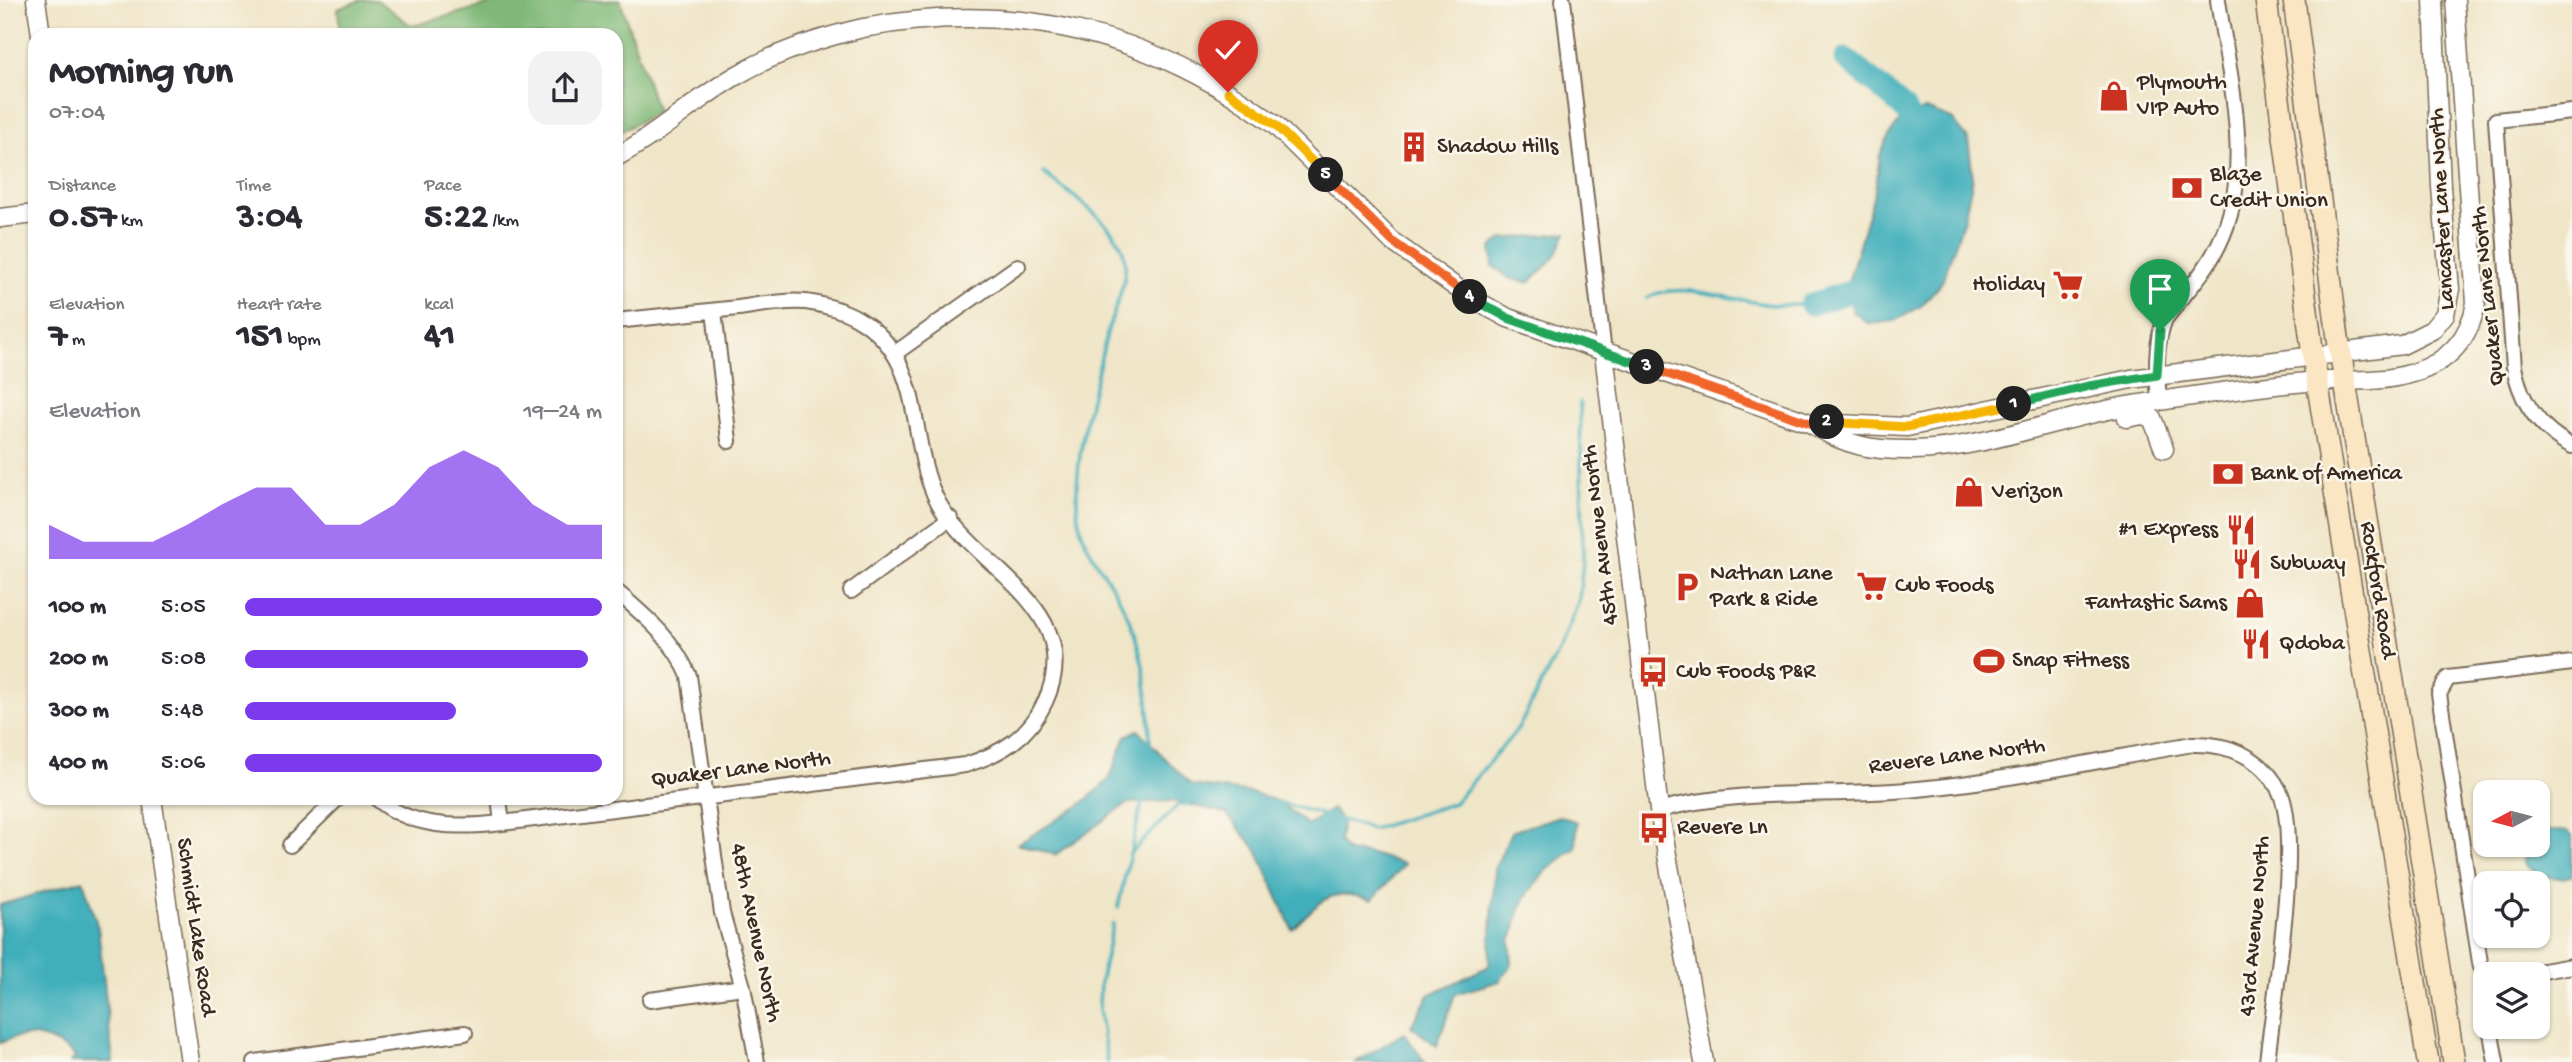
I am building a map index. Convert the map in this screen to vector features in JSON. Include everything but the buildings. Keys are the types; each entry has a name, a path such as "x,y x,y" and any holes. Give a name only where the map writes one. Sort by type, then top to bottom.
{"main road":[{"name":"Rockford Road","path":"2266,0 2312,356 2428,1062"},
{"name":"Rockford Road","path":"2294,0 2341,354 2454,1062"}],"street":[{"path":"36,0 40,28"},
{"name":"45th Avenue North","path":"1563,0 1659,810 1704,1062"},
{"path":"2159,401 2157,346 2165,319 2218,247 2237,192 2238,155 2218,0"},
{"name":"Lancaster Lane North","path":"1810,423 1907,427 1976,415 2089,386 2157,375 2341,354 2415,341 2432,330 2445,314 2450,289 2441,187 2433,0"},
{"name":"Lancaster Lane North","path":"1810,423 1836,440 1884,449 1915,450 1981,441 2066,418 2159,401 2316,381 2346,382 2414,373 2449,356 2465,336 2473,319 2475,282 2455,0"},
{"path":"623,152 738,74 786,52 834,35 896,20 986,14 1074,26 1162,55 1218,86 1275,125 1393,242 1428,270 1508,318 1810,423"},
{"name":"Quaker Lane North","path":"2572,112 2496,120 2514,367 2518,388 2542,426 2572,446"},
{"path":"0,218 28,215"},
{"path":"894,354 1018,267"},
{"path":"623,320 807,302 857,317 877,333 894,354 911,390 926,472 936,499 950,519 851,592"},
{"path":"714,311 729,441"},
{"path":"2066,418 2103,422 2148,415 2155,421 2164,449 2168,414 2184,398"},
{"name":"Quaker Lane North","path":"388,805 405,815 433,824 459,828 965,765 987,758 1024,734 1038,718 1054,673 1046,627 1021,589 950,519"},
{"name":"48th Avenue North","path":"623,597 659,629 683,662 695,703 722,912 743,987 757,1062"},
{"path":"2480,962 2439,694 2448,678 2572,663"},
{"name":"Revere Lane North","path":"1659,810 1702,802 1793,792 1917,789 2192,744 2224,746 2256,762"},
{"name":"43rd Avenue North","path":"2256,762 2280,791 2288,828 2285,896 2267,1062"},
{"name":"Schmidt Lake Road","path":"153,805 190,1062"},
{"path":"290,845 331,805"},
{"path":"500,805 502,823"},
{"path":"2550,970 2572,966"},
{"path":"650,1000 743,987"},
{"path":"255,1062 336,1057 465,1033"},
{"path":"2492,1039 2496,1062"}],"green space":[{"path":"361,0 377,0 412,26 505,0 620,0 657,112 623,130 623,28 339,28 338,9"}],"water":[{"path":"1926,109 1952,119 1968,139 1973,178 1964,219 1942,282 1921,306 1895,321 1869,324 1853,312 1847,286 1875,190 1880,155 1889,135 1903,117"},
{"path":"1566,233 1555,257 1529,283 1509,278 1493,266 1491,248 1503,239"},
{"path":"1138,730 1191,785 1254,793 1279,802 1308,825 1332,809 1342,821 1339,841 1347,852 1371,854 1405,864 1372,900 1345,895 1327,898 1292,929 1257,850 1226,813 1172,801 1128,803 1055,855 1018,844 1079,806 1109,780 1126,736"},
{"path":"1559,816 1577,822 1576,848 1543,874 1530,890 1520,909 1510,940 1512,964 1500,981 1455,994 1437,1046 1411,1026 1429,995 1489,966 1495,868 1511,832"},
{"path":"2550,831 2567,831 2572,836 2572,876 2550,877 2550,871 2534,871 2524,863 2525,858 2550,858"},
{"path":"83,880 98,928 113,1062 70,1062 76,1057 58,1044 40,1037 21,1036 0,1043 0,905"},
{"path":"1404,1033 1425,1062 1356,1062"}],"waterway":[{"path":"1846,59 1903,107 1924,143"},
{"path":"1044,173 1100,219 1118,240 1125,261 1121,293 1107,333 1082,441 1077,506 1082,534 1123,606 1136,639 1147,692 1150,746"},
{"path":"1811,304 1879,283"},
{"path":"1647,298 1661,293 1693,291 1762,304 1811,304"},
{"path":"1338,819 1373,829 1454,803 1518,729 1562,644 1579,600 1583,561 1580,402"},
{"path":"1118,907 1143,798"},
{"path":"1277,802 1327,816"},
{"path":"1133,851 1178,805 1190,804"},
{"path":"1107,1062 1099,1009 1100,982 1113,924"}],"place":[{"name":"Plymouth VIP Auto","path":"2114,96"},
{"name":"Shadow Hills","path":"1414,147"},
{"name":"Blaze Credit Union","path":"2187,188"},
{"name":"Holiday","path":"2068,285"},
{"name":"Bank of America","path":"2228,474"},
{"name":"Verizon","path":"1969,492"},
{"name":"#1 Express","path":"2241,530"},
{"name":"Subway","path":"2247,564"},
{"name":"Cub Foods","path":"1872,586"},
{"name":"Nathan Lane Park & Ride","path":"1687,587"},
{"name":"Fantastic Sams","path":"2250,603"},
{"name":"Qdoba","path":"2256,644"},
{"name":"Snap Fitness","path":"1989,661"},
{"name":"Cub Foods P&R","path":"1653,672"},
{"name":"Revere Ln","path":"1654,828"}],"route":[{"path":"1228,92 1275,125 1393,242 1428,270 1471,298 1508,318 1810,423 1842,422 1907,427 1976,415 2089,386 2157,375 2160,331"}]}
